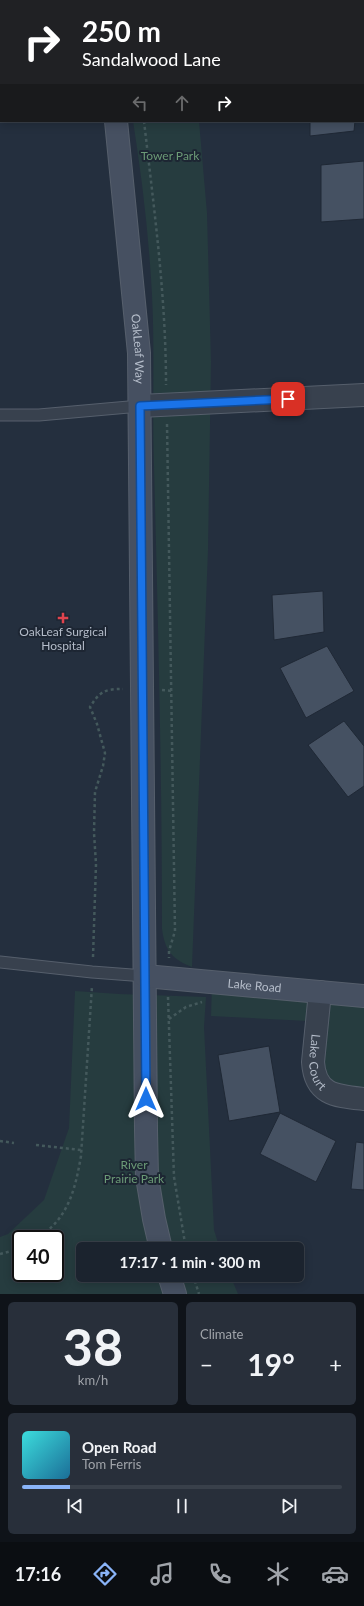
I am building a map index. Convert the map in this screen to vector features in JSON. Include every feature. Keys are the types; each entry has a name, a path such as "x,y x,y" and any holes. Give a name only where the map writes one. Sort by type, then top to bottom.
{"street":[{"name":"OakLeaf Way","path":"116,122 139,353 147,1177 159,1242"},
{"path":"140,406 364,395"},
{"name":"Lake Road","path":"145,976 364,996"},
{"name":"Lake Court","path":"320,992 313,1062 314,1073 317,1080 330,1094 364,1099"},
{"path":"171,1282 175,1294"}],"lane":[{"path":"1,415 39,415 140,406"},
{"path":"0,962 145,976"}],"path":[{"path":"144,122 162,275 166,337 175,931 169,951 168,978 174,1177 185,1242"},
{"path":"0,1141 14,1143"},
{"path":"36,1144 81,1150"},
{"path":"0,1254 12,1251"},
{"path":"195,1282 199,1294"}],"green space":[{"name":"Tower Park","path":"133,122 199,122 207,213 211,362 208,550 192,967 179,961 171,953 165,943 162,929 161,755 153,445 153,316 151,273 142,186"},
{"path":"212,982 364,994 364,1090 342,1088 333,1084 328,1078 324,1070 323,1060 327,1022 211,1016"},
{"name":"River Prairie Park","path":"75,991 206,997 204,1027 214,1230 218,1242 76,1242 76,1282 233,1282 238,1294 0,1294 0,1237 8,1234 12,1230 12,1282 64,1282 64,1230 12,1230 44,1200 69,1128"}],"building":[{"path":"310,122 355,122 354,131 310,136"},
{"path":"364,161 364,219 321,222 321,165"},
{"path":"323,591 324,632 274,640 272,595"},
{"path":"327,646 354,691 306,718 280,668"},
{"path":"344,721 364,746 364,786 348,797 308,745"},
{"path":"269,1046 280,1112 229,1121 218,1055"},
{"path":"280,1113 336,1141 316,1182 260,1154"},
{"path":"356,1142 364,1143 364,1190 351,1189"}],"place":[{"name":"OakLeaf Surgical Hospital","path":"63,618"}],"route":[{"path":"146,1099 140,406 288,399"}]}
